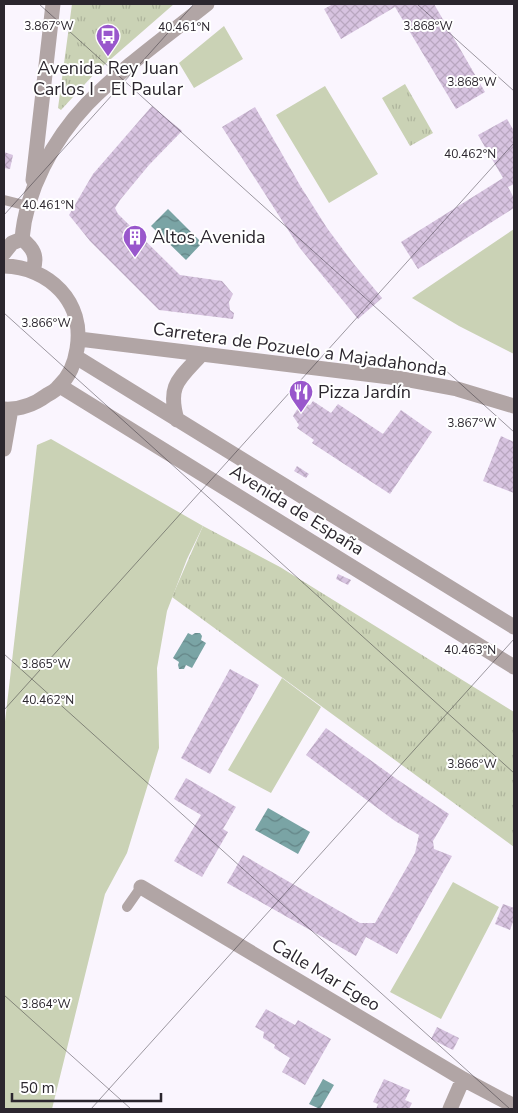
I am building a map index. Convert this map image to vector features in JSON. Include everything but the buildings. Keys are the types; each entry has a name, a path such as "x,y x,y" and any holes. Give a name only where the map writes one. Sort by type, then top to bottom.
{"street":[{"path":"22,239 29,201 53,4"},
{"path":"29,201 44,165 62,135 87,105 207,4"},
{"path":"4,252 12,243 22,239"},
{"path":"22,239 32,247 35,257 33,270"},
{"path":"4,266 16,266 33,270 48,278 61,290 71,305 77,321 79,339 76,357 69,373 60,386 38,402 7,409 4,449"},
{"name":"Carretera de Pozuelo a Majadahonda","path":"79,339 398,378 457,390 514,406"},
{"path":"177,420 172,403 174,390 179,379 201,355"},
{"name":"Avenida de España","path":"76,357 514,627"},
{"name":"Avenida de España","path":"60,386 514,666"},
{"name":"Calle Mar Egeo","path":"141,887 463,1079 514,1106"},
{"path":"450,1109 463,1079"}],"lane":[{"path":"4,200 29,201"},
{"name":"Calle Mar Egeo","path":"127,907 141,887"}],"green space":[{"path":"72,4 174,4 96,72 61,110 58,108"},
{"path":"224,26 243,59 194,88 179,63"},
{"path":"405,84 433,133 410,146 382,98"},
{"path":"325,86 378,174 329,203 276,115"},
{"path":"514,229 514,354 459,326 412,298"},
{"path":"51,439 203,526 187,559 167,611 157,668 159,748 127,853 105,894 52,1109 4,1109 4,730 37,445"},
{"path":"203,526 280,567 514,712 514,847 172,597"},
{"path":"282,678 321,707 271,793 228,770"},
{"path":"453,882 499,907 441,1019 390,992"}],"water":[{"path":"168,209 202,243 186,260 151,226"},
{"path":"188,633 192,635 200,633 202,636 201,640 206,643 192,668 186,665 184,669 179,669 179,662 173,658"},
{"path":"268,808 310,832 298,854 255,830"},
{"path":"323,1079 334,1085 320,1109 309,1104"}],"place":[{"name":"Avenida Rey Juan Carlos I - El Paular","path":"108,57"},
{"name":"Altos Avenida","path":"135,258"},
{"name":"Pizza Jardín","path":"301,413"}]}
